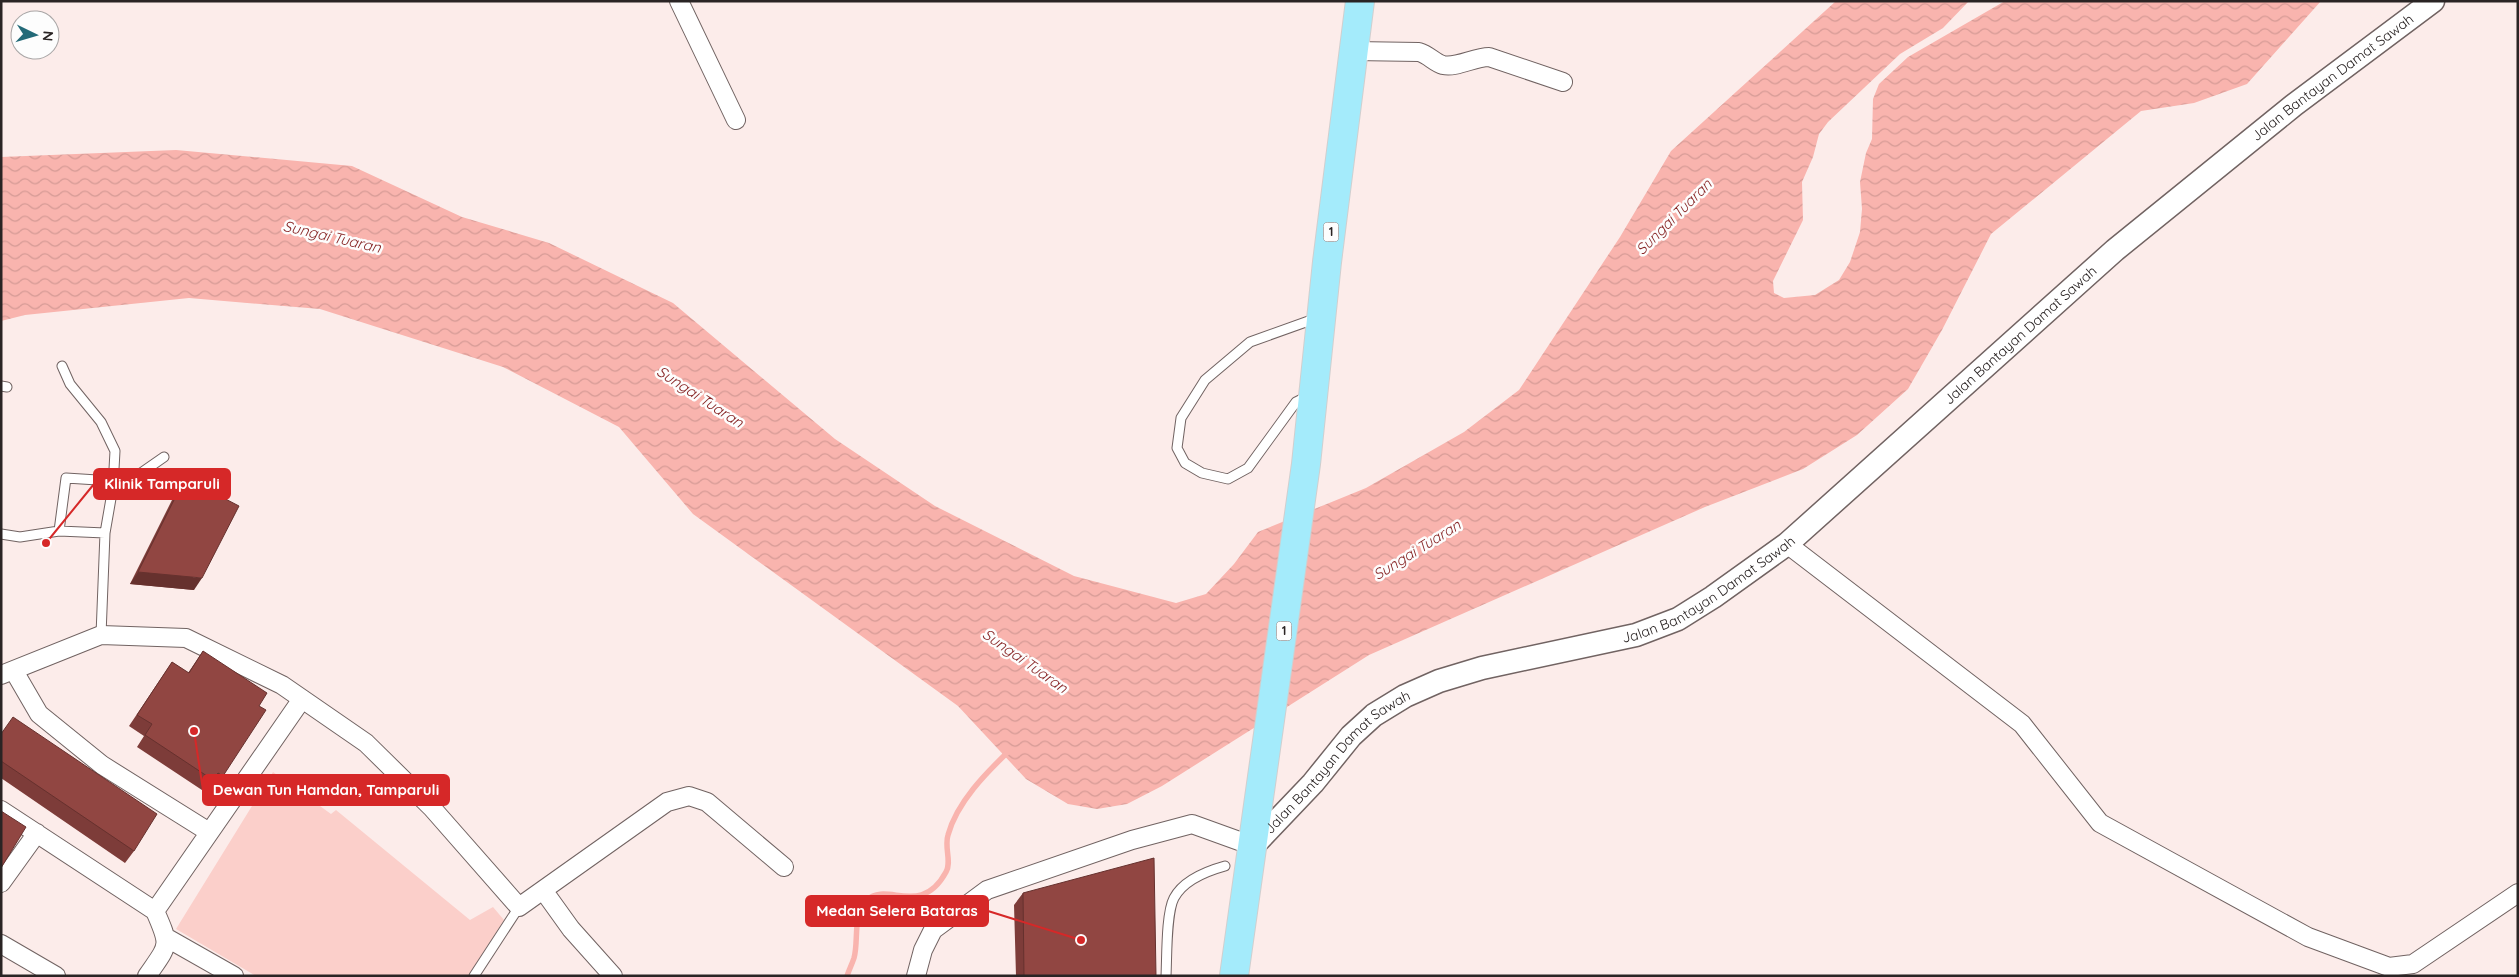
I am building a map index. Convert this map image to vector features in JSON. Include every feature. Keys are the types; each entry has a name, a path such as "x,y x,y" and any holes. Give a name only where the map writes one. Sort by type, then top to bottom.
{"highway":[{"name":"1","path":"1234,976 1306,464 1360,1"}],"street":[{"path":"678,1 736,120"},
{"name":"Jalan Bantayan Damat Sawah","path":"916,976 923,950 933,930 987,890 1132,840 1192,824 1253,846 1313,783 1351,736 1374,715 1405,696 1439,681 1482,668 1636,635 1678,619 1787,544 2115,250 2294,106 2433,1"},
{"path":"1354,51 1419,52 1429,55 1440,64 1451,65 1477,57 1489,57 1563,82"},
{"path":"1787,544 2022,724 2100,823 2308,938 2389,968 2413,964 2518,893"},
{"path":"209,832 102,765 40,714 8,673 101,635 186,638 282,685 366,743 432,808 519,907 667,802 689,796 707,802 784,867"},
{"path":"155,912 302,700"},
{"path":"1,810 155,912 167,938 234,976"},
{"path":"1,883 37,833"},
{"path":"542,890 571,929 613,976"},
{"path":"147,976 164,951 167,938"},
{"path":"1,944 56,976"}],"lane":[{"path":"1313,401 1302,399 1296,402 1248,468 1228,479 1202,473 1185,463 1177,448 1181,418 1205,380 1250,342 1322,316"},
{"path":"62,366 70,384 102,422 114,450 113,484 105,533 101,635"},
{"path":"60,531 66,478 113,484 141,473 164,457"},
{"path":"1,534 20,537 60,531 105,533"},
{"path":"1166,976 1170,909 1174,898 1185,885 1208,871 1225,866"},
{"path":"474,976 519,907"}],"shaded area":[{"path":"273,772 331,814 336,810 470,920 493,907 504,920 468,976 256,976 176,929"}],"water":[{"name":"Sungai Tuaran","path":"1836,1 1969,1 1943,28 1900,54 1828,122 1819,134 1813,157 1802,182 1803,220 1773,281 1774,293 1784,298 1815,295 1839,280 1850,262 1860,232 1862,209 1860,182 1866,153 1872,139 1873,99 1879,84 1908,57 2005,1 2321,1 2247,84 2194,103 2141,111 1991,234 1942,330 1908,389 1857,435 1803,469 1705,507 1369,655 1162,786 1127,804 1097,809 1068,804 1026,779 958,706 693,514 619,427 503,367 320,309 189,298 25,315 1,321 1,157 176,150 352,166 462,217 549,243 673,303 835,439 935,506 1074,576 1176,603 1206,594 1234,564 1258,532 1366,488 1464,432 1519,390 1620,237 1671,151"}],"building":[{"path":"185,478 239,506 202,578 138,572"},
{"path":"203,651 267,693 259,706 266,710 223,776 218,773 213,780 145,735 152,724 137,715 172,662 189,673"},
{"path":"13,717 157,814 134,851 1,761 1,734"},
{"path":"1,811 26,827 1,868"},
{"path":"1154,858 1156,976 1024,976 1023,893"}],"waterway":[{"path":"847,976 854,958 859,913 862,906 875,895 915,896 926,893 936,886 948,868 947,840 958,811 982,778 1010,750"}],"place":[{"name":"Klinik Tamparuli","path":"46,543"},
{"name":"Dewan Tun Hamdan, Tamparuli","path":"194,731"},
{"name":"Medan Selera Bataras","path":"1081,940"}]}
